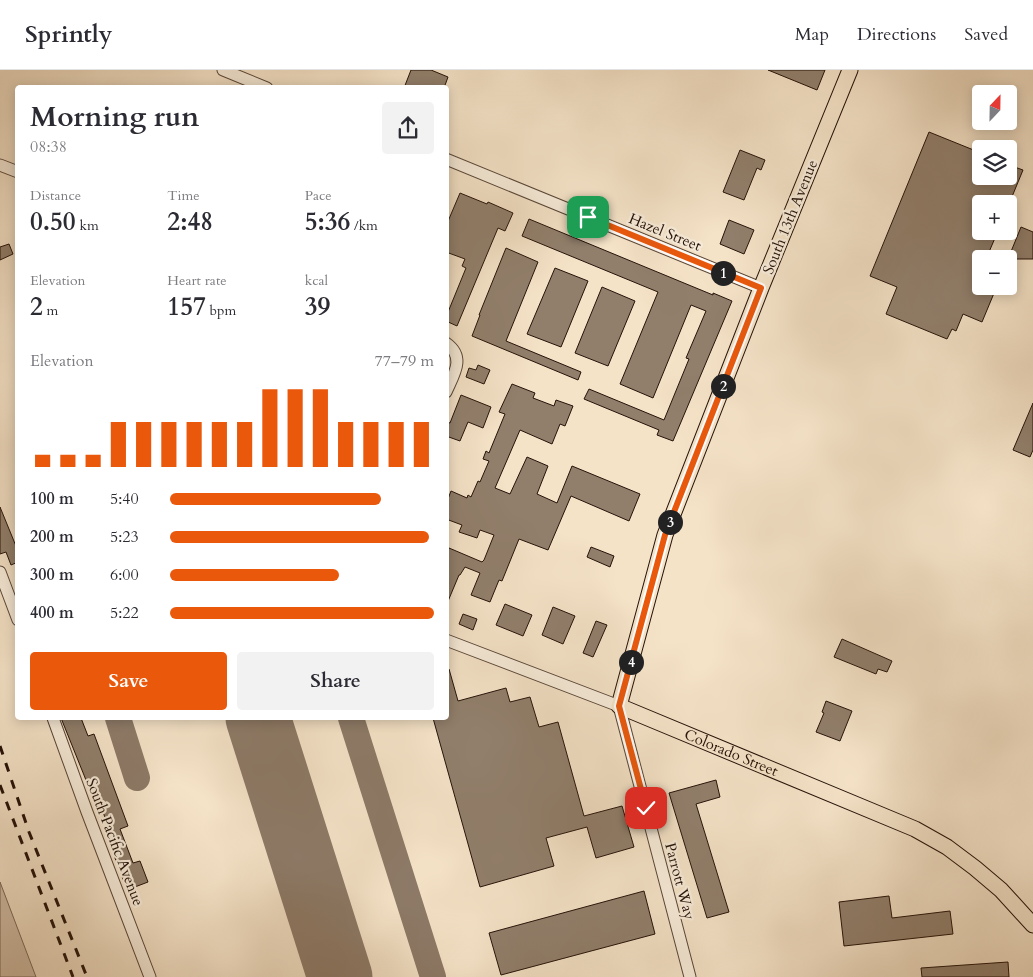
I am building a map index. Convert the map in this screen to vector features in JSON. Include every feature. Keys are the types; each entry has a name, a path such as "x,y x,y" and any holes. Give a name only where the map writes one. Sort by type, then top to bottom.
{"main road":[{"name":"South 13th Avenue","path":"619,706 665,535 761,288 850,70"},
{"name":"Colorado Street","path":"619,706 915,829 947,847 975,868 1001,890 1033,925"}],"street":[{"path":"223,70 260,85"},
{"name":"Hazel Street","path":"449,160 761,288"},
{"path":"0,165 15,171"},
{"path":"449,346 457,354 455,371 449,385"},
{"path":"0,572 15,612"},
{"name":"Colorado Street","path":"449,641 619,706"},
{"name":"Parrott Way","path":"619,706 690,977"},
{"name":"South Pacific Avenue","path":"54,720 150,977"}],"shaded area":[{"path":"0,882 36,977 0,977"}],"building":[{"path":"411,70 431,70 448,77 445,85 405,85"},
{"path":"768,70 825,70 817,90"},
{"path":"929,132 972,149 972,185 1017,185 1013,195 972,195 972,240 994,240 990,250 972,250 972,295 993,295 982,322 963,314 956,331 952,329 947,339 886,314 897,287 870,276"},
{"path":"740,150 765,160 761,170 757,168 744,200 723,192"},
{"path":"1017,168 1023,170 1017,185"},
{"path":"460,193 513,213 505,231 498,228 457,326 449,322 449,310 466,268 462,266 465,259 449,253 449,219"},
{"path":"529,219 713,295 713,293 732,301 673,441 657,435 659,430 584,399 589,389 664,420 689,359 686,358 706,311 691,305 653,398 620,384 658,292 522,236"},
{"path":"729,220 754,230 744,254 720,244"},
{"path":"1021,227 1033,232 1033,259 1017,259 1017,250 1012,250"},
{"path":"9,244 13,254 0,260 0,247"},
{"path":"506,248 538,262 506,341 581,372 578,380 472,336"},
{"path":"555,268 588,281 561,347 527,334"},
{"path":"602,287 635,301 608,366 575,353"},
{"path":"478,365 490,370 484,384 466,377 469,368 476,370"},
{"path":"512,384 535,393 533,398 554,406 556,400 573,406 565,426 560,424 552,444 520,430 495,488 510,494 527,457 548,466 537,494 557,503 572,466 640,494 629,521 571,496 548,550 519,539 502,581 499,580 490,602 471,595 480,573 465,567 459,575 449,599 449,548 482,562 494,535 480,530 477,538 459,532 462,525 449,520 449,496 451,491 467,498 468,495 471,497 478,481 480,482 489,461 483,459 486,451 489,453 505,414 499,412"},
{"path":"461,395 491,407 483,428 468,422 460,441 449,437 450,423"},
{"path":"1033,403 1033,450 1030,457 1013,450"},
{"path":"0,507 15,544 15,563 11,565 6,552 0,554"},
{"path":"591,547 614,556 610,567 587,557"},
{"path":"505,604 532,615 523,636 496,625"},
{"path":"553,607 575,616 563,644 542,635"},
{"path":"463,614 477,619 473,630 459,624"},
{"path":"596,621 607,625 593,657 583,653"},
{"path":"842,639 892,661 887,672 878,669 876,674 834,657"},
{"path":"449,669 458,701 506,688 510,702 530,697 539,727 558,722 584,816 622,806 634,847 596,858 587,827 546,838 554,866 480,887 434,720 449,720"},
{"path":"826,701 852,711 840,741 816,732 824,713 822,712"},
{"path":"62,720 82,720 88,736 94,734 128,826 120,829 133,863 140,861 148,882 127,890 106,834 111,833 96,794 92,795"},
{"path":"716,780 720,797 696,804 729,912 707,918 669,793"},
{"path":"644,891 655,934 501,975 489,933"},
{"path":"889,896 892,918 950,911 953,934 844,946 839,902"},
{"path":"1008,962 1009,977 922,977 921,968"}],"taxiway":[{"path":"119,720 137,778"},
{"path":"352,720 433,977"}],"runway":[{"path":"259,720 340,977"}],"railway":[{"path":"0,746 29,832 87,977"},
{"path":"0,785 73,977"}],"route":[{"path":"588,217 761,288 665,535 619,706 646,808"}]}
